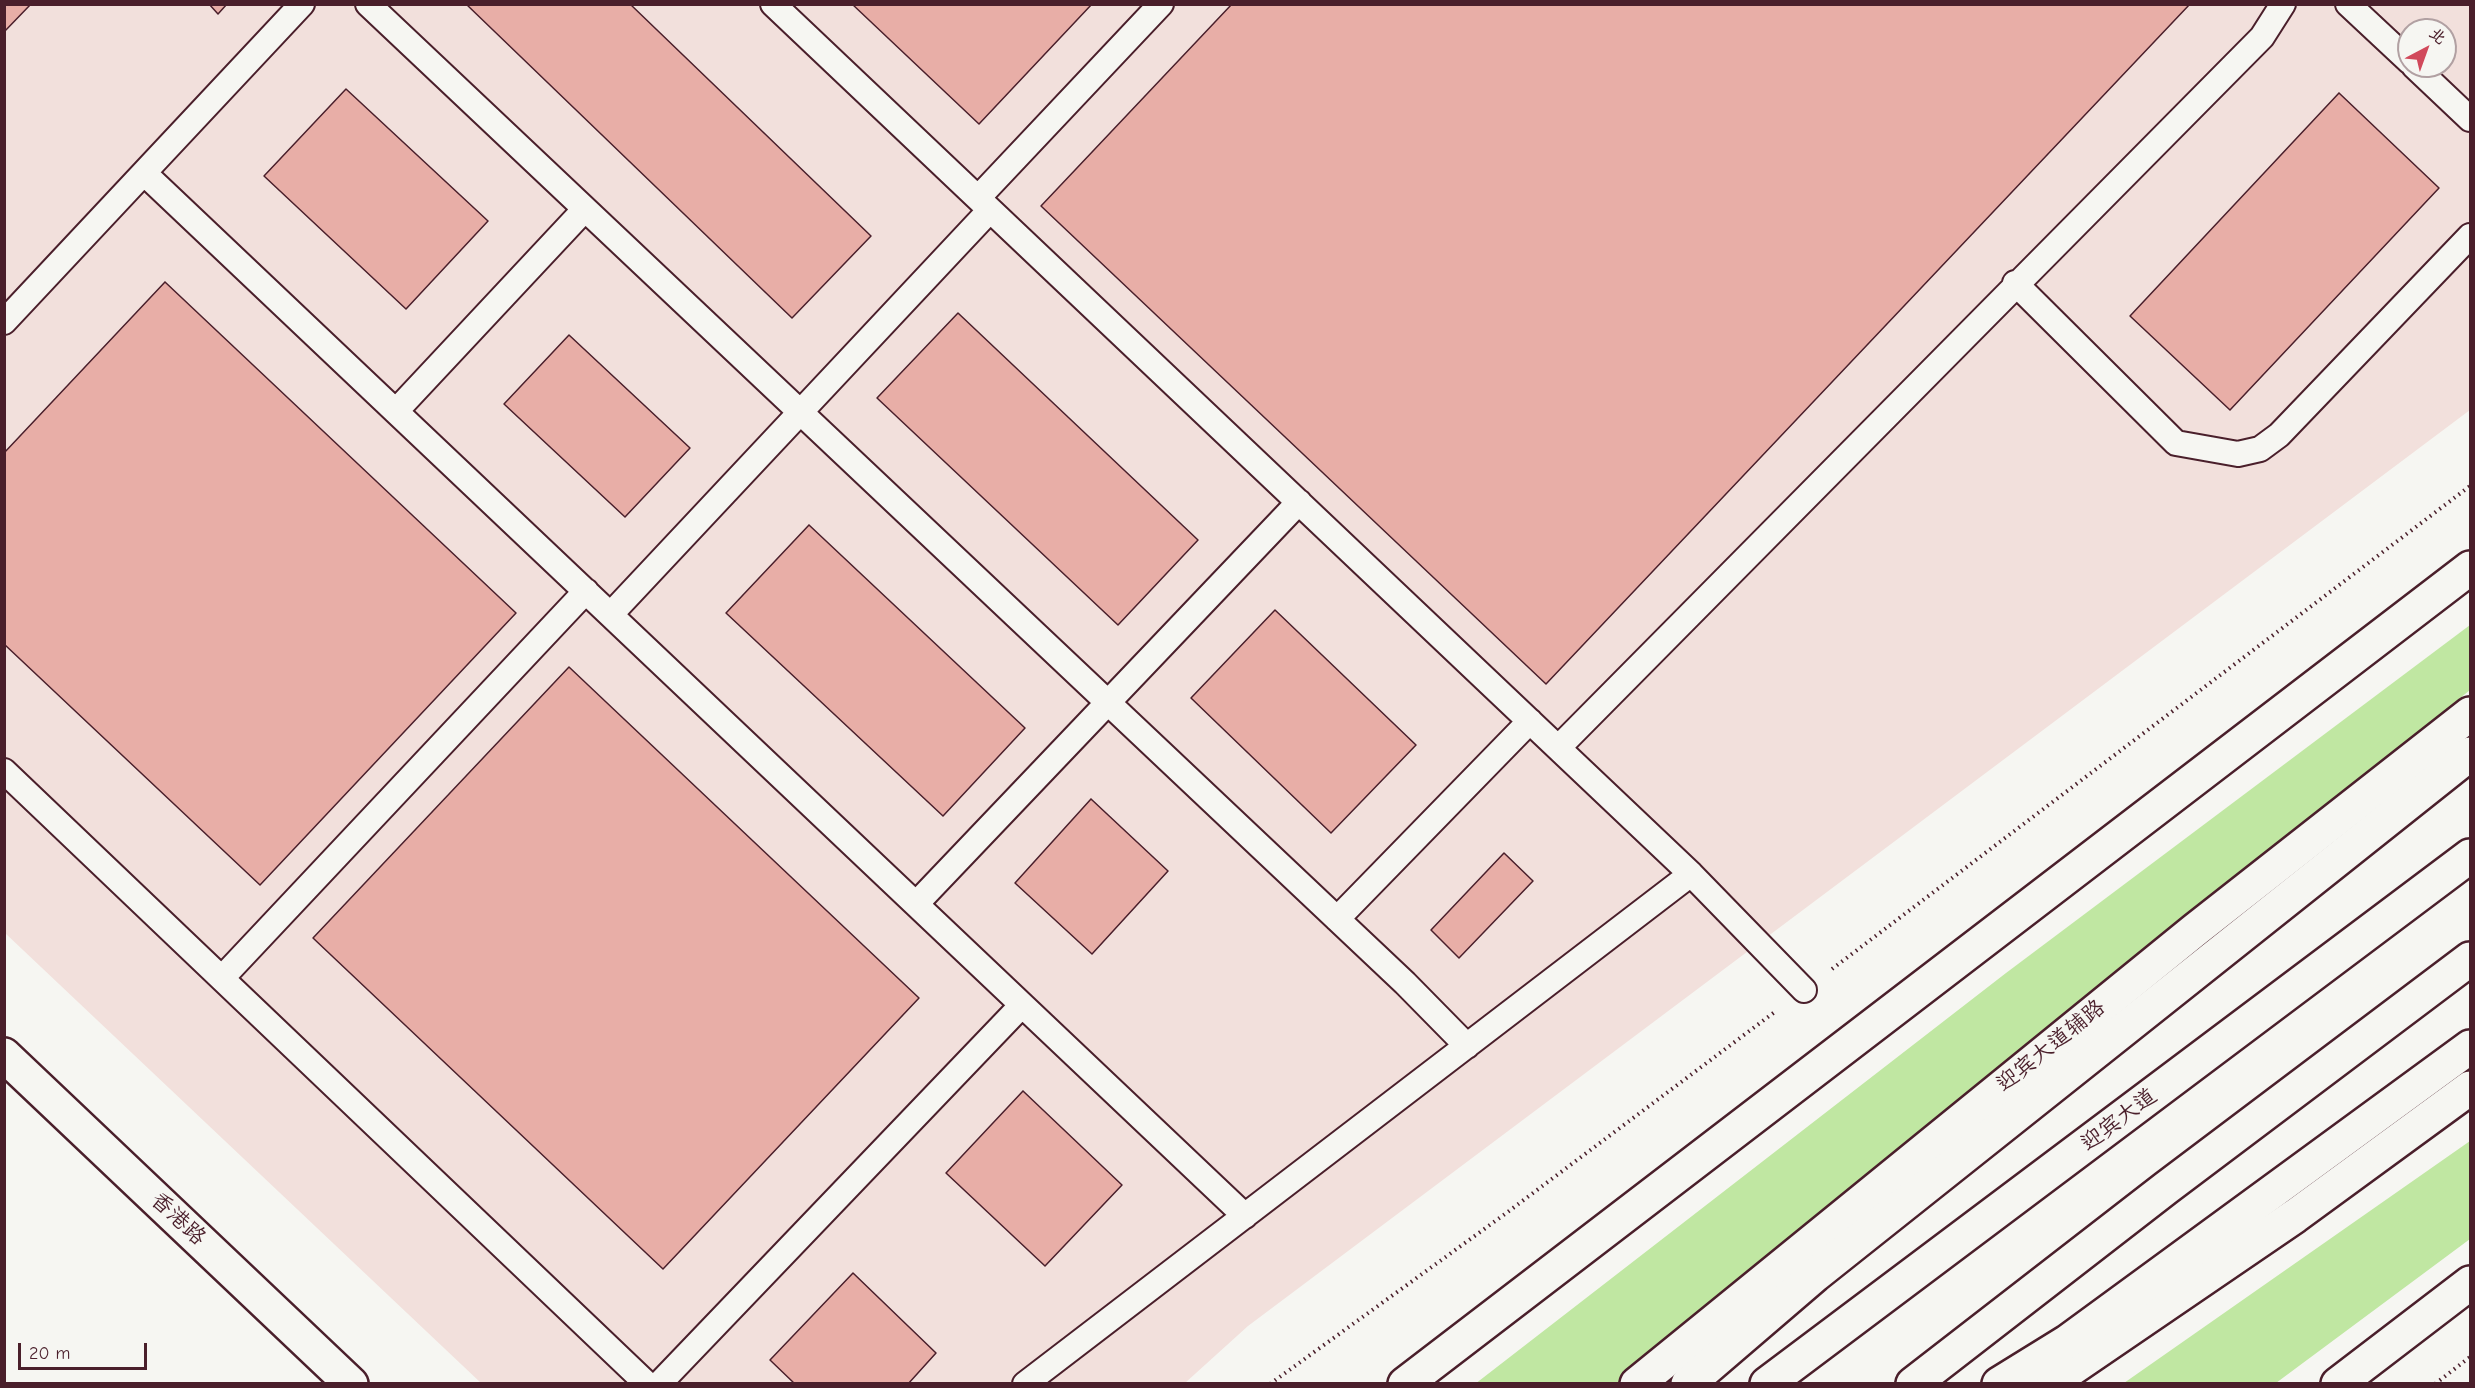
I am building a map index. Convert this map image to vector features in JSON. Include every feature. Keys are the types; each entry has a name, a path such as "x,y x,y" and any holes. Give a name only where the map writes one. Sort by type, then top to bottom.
{"main road":[{"path":"1406,1383 2470,568"},
{"name":"迎宾大道辅路","path":"1637,1383 2195,930 2470,714"},
{"path":"1689,1383 1815,1275 2470,754"},
{"name":"迎宾大道","path":"1767,1383 2470,856"},
{"path":"1913,1383 2166,1188 2470,959"},
{"path":"1999,1383 2067,1342 2470,1047"},
{"name":"香港路","path":"4,1055 351,1383"},
{"path":"2049,1383 2295,1216 2470,1088"},
{"path":"2338,1383 2470,1283"}],"lane":[{"path":"4,322 302,4"},
{"path":"368,4 1337,919 1467,1046"},
{"path":"773,4 1691,874 1804,990"},
{"path":"611,614 800,412 1161,4"},
{"path":"1558,748 2015,283 2262,37 2283,4"},
{"path":"2348,4 2397,50"},
{"path":"2427,78 2470,119"},
{"path":"144,173 1245,1216"},
{"path":"396,411 585,209"},
{"path":"2015,283 2176,443 2238,454 2260,449 2279,435 2470,236"},
{"path":"916,904 1299,502"},
{"path":"222,978 586,591"},
{"path":"1337,919 1530,721"},
{"path":"4,771 647,1383"},
{"path":"1025,1383 1691,874"},
{"path":"660,1383 1022,1005"}],"path":[{"path":"1270,1383 1505,1214 2470,486"},
{"path":"2435,1383 2470,1357"}],"shaded area":[{"path":"4,5 2470,5 2470,410 1248,1326 1185,1383 481,1383 5,933"}],"green space":[{"path":"2470,625 2470,690 1617,1383 1475,1384 2006,973"},
{"path":"2470,1141 2470,1239 2276,1383 2124,1383"}],"building":[{"path":"4,4 31,4 4,32"},
{"path":"209,4 227,4 218,14"},
{"path":"466,4 630,4 871,236 792,318"},
{"path":"852,4 1092,4 979,124"},
{"path":"1232,4 2190,4 1546,684 1041,206"},
{"path":"346,89 488,221 406,309 264,176"},
{"path":"2339,93 2439,188 2230,410 2130,316"},
{"path":"165,282 516,613 260,885 4,644 4,453"},
{"path":"958,313 1198,540 1118,625 877,398"},
{"path":"569,335 690,448 625,517 504,404"},
{"path":"809,525 1025,728 943,816 726,613"},
{"path":"1275,610 1416,745 1331,833 1191,698"},
{"path":"569,667 919,998 663,1269 313,938"},
{"path":"1091,799 1168,871 1092,954 1015,883"},
{"path":"1504,853 1533,881 1459,958 1431,930"},
{"path":"1023,1091 1122,1185 1045,1266 946,1173"},
{"path":"853,1273 936,1353 908,1384 795,1384 770,1360"}]}
